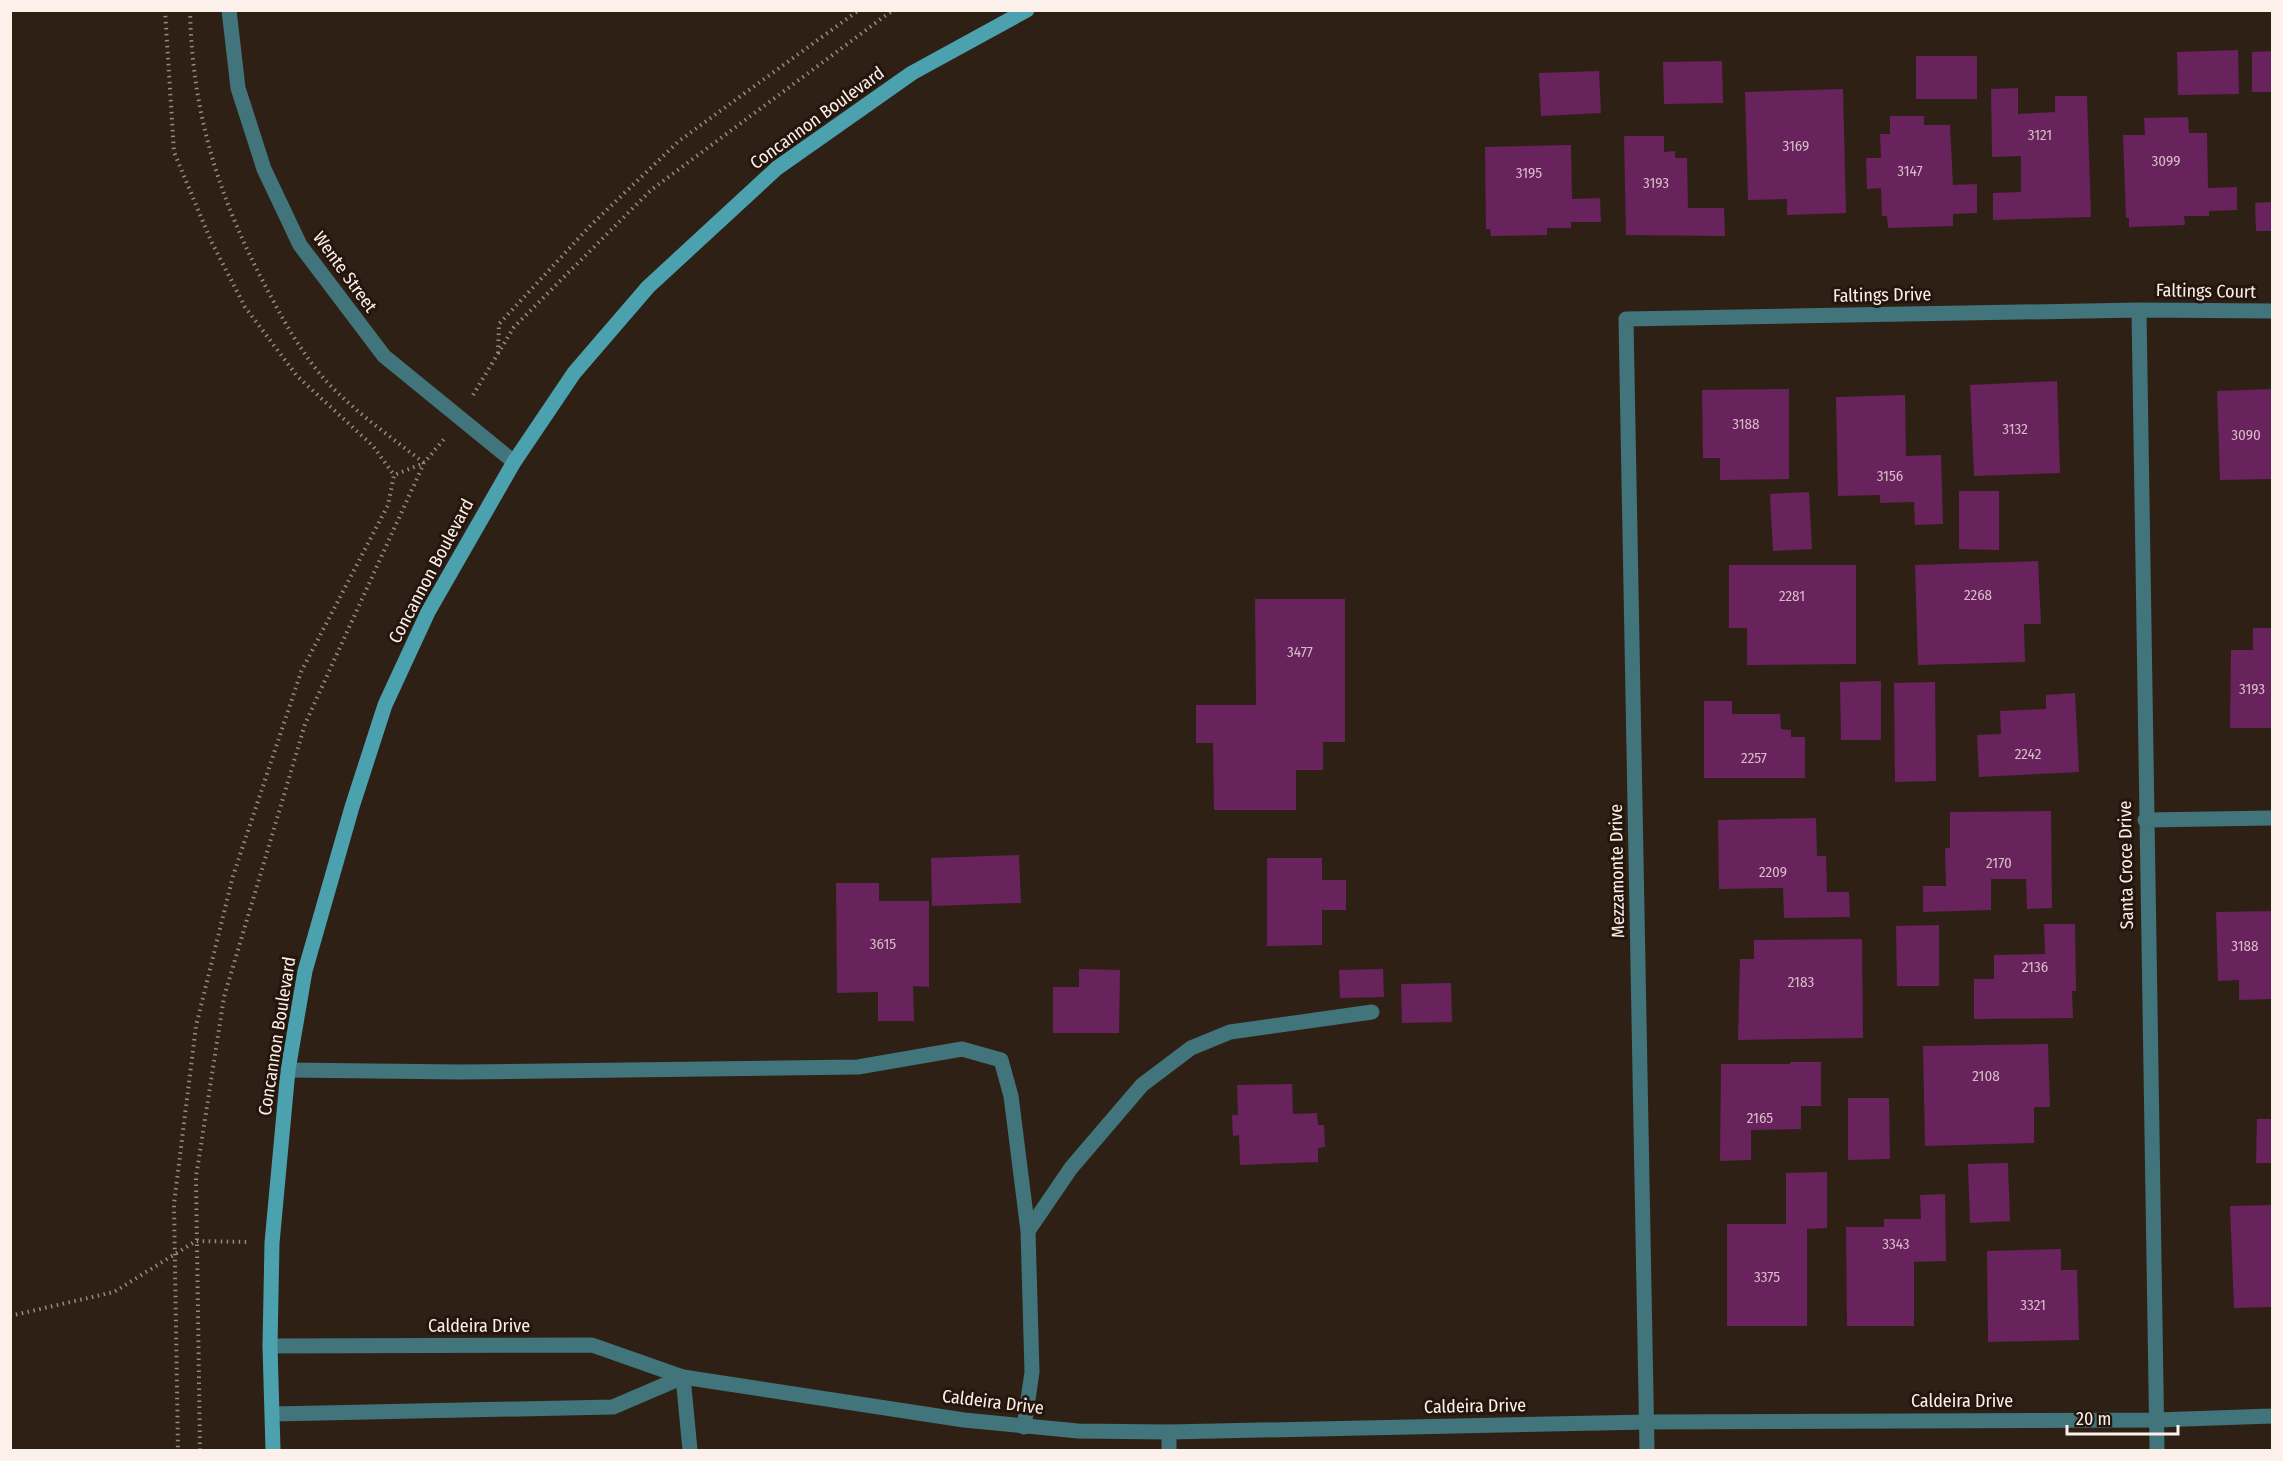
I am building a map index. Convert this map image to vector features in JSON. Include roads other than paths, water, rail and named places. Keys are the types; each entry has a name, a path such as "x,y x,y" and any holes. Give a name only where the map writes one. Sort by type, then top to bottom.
{"main road":[{"name":"Concannon Boulevard","path":"273,1450 270,1346 272,1243 288,1070 305,971 352,807 385,705 428,612 514,462 574,373 648,287 777,168 912,73 1027,10"}],"street":[{"name":"Wente Street","path":"229,10 238,88 264,169 300,246 384,356 514,462"},
{"name":"Faltings Court","path":"2139,310 2272,311"},
{"name":"Faltings Drive","path":"1626,319 2139,310"},
{"name":"Santa Croce Drive","path":"2139,310 2145,820 2157,1450"},
{"name":"Mezzamonte Drive","path":"1626,319 1647,1450"},
{"path":"2145,820 2272,818"},
{"path":"1028,1231 1071,1168 1142,1085 1191,1048 1230,1032 1372,1012"},
{"path":"288,1070 461,1072 858,1067 962,1049 1001,1060 1011,1096 1028,1231 1032,1372 1024,1426"},
{"name":"Caldeira Drive","path":"270,1346 592,1345 682,1377 1024,1426 1078,1431 1169,1432 1648,1422 2157,1420 2272,1416"},
{"path":"273,1414 613,1407 682,1377 690,1450"},
{"path":"1169,1432 1169,1450"}]}
